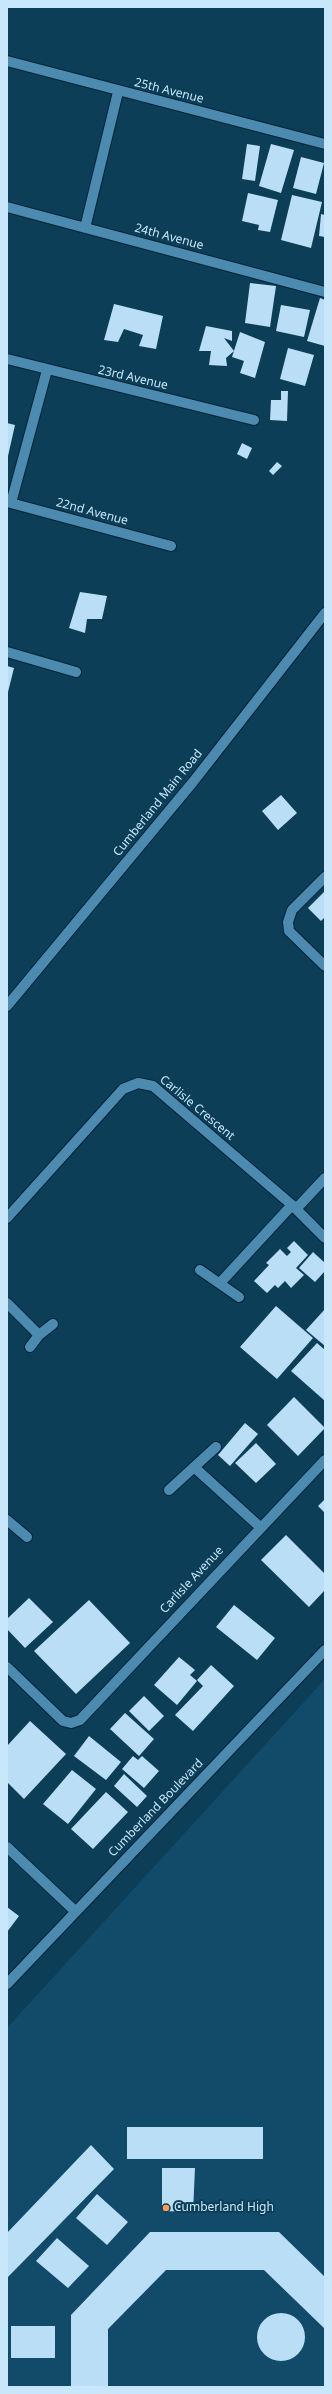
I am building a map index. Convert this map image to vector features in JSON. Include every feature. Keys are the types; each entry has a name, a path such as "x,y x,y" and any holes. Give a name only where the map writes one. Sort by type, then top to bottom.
{"street":[{"name":"25th Avenue","path":"7,61 118,92 325,144"},
{"path":"85,228 118,92"},
{"name":"24th Avenue","path":"7,207 325,292"},
{"name":"23rd Avenue","path":"7,359 46,370 254,420"},
{"path":"9,503 46,370"},
{"name":"22nd Avenue","path":"9,503 171,546"},
{"name":"Cumberland Main Road","path":"7,1006 193,782 325,613"},
{"path":"7,652 76,672"},
{"path":"325,877 292,910 288,922 289,931 325,966"},
{"name":"Carlisle Crescent","path":"7,1218 123,1089 138,1083 153,1086 294,1207 325,1238"},
{"path":"220,1283 294,1207 325,1178"},
{"path":"200,1270 239,1297"},
{"path":"7,1303 39,1335"},
{"path":"30,1347 39,1335 53,1324"},
{"path":"169,1490 216,1447"},
{"name":"Carlisle Avenue","path":"7,1667 63,1721 71,1723 80,1720 260,1527 325,1460"},
{"path":"194,1468 260,1527"},
{"path":"7,1521 27,1537"},
{"name":"Cumberland Boulevard","path":"7,1984 325,1650"},
{"path":"7,1847 75,1911"}],"shaded area":[{"name":"Cumberland High","path":"325,1679 325,2387 7,2387 7,2028"}],"building":[{"path":"247,144 260,146 255,181 242,179"},
{"path":"271,144 294,150 281,193 259,186"},
{"path":"301,157 324,163 316,194 293,188"},
{"path":"248,193 278,200 270,232 258,230 259,225 242,221"},
{"path":"292,195 322,202 311,248 281,240"},
{"path":"321,214 325,215 325,237 319,236"},
{"path":"250,283 276,286 270,327 245,323"},
{"path":"320,298 325,300 325,346 307,341"},
{"path":"114,304 163,316 156,349 139,346 143,335 124,329 118,342 104,340"},
{"path":"281,305 310,310 304,337 276,331"},
{"path":"206,326 232,331 232,341 224,338 234,351 226,358 227,366 209,365 211,351 199,351"},
{"path":"240,332 265,342 255,378 240,373 244,361 232,357"},
{"path":"288,348 314,355 305,386 280,379"},
{"path":"281,391 288,391 287,421 270,420 271,400 281,400"},
{"path":"7,423 15,425 8,456 7,456"},
{"path":"242,443 252,448 247,459 237,454"},
{"path":"277,462 282,466 273,475 269,471"},
{"path":"80,592 107,596 102,619 87,619 85,633 69,628"},
{"path":"7,666 14,668 8,692 7,692"},
{"path":"281,795 297,813 278,830 262,811"},
{"path":"325,891 325,917 321,921 308,908"},
{"path":"294,1241 308,1255 296,1268 304,1275 291,1288 285,1281 278,1288 275,1285 267,1293 254,1281 269,1265 266,1263 280,1249 287,1256 291,1252 287,1248"},
{"path":"313,1252 325,1263 325,1271 315,1282 299,1268"},
{"path":"276,1306 313,1338 277,1379 240,1347"},
{"path":"325,1309 325,1346 306,1330"},
{"path":"317,1343 325,1350 325,1401 291,1371"},
{"path":"294,1397 325,1428 298,1456 267,1425"},
{"path":"245,1423 258,1434 230,1466 218,1455"},
{"path":"256,1443 276,1464 256,1483 235,1463"},
{"path":"325,1499 325,1513 318,1506"},
{"path":"286,1535 325,1574 325,1590 309,1607 261,1560"},
{"path":"29,1598 53,1622 25,1648 7,1629 7,1619"},
{"path":"89,1600 130,1643 76,1694 34,1651"},
{"path":"234,1605 275,1638 257,1660 216,1627"},
{"path":"179,1657 195,1670 190,1675 197,1681 177,1705 154,1685"},
{"path":"211,1665 234,1686 193,1731 175,1715 203,1686 197,1680"},
{"path":"144,1696 164,1716 149,1731 129,1711"},
{"path":"125,1713 154,1739 139,1756 110,1729"},
{"path":"30,1721 66,1754 24,1799 7,1782 7,1746"},
{"path":"89,1736 121,1762 106,1780 74,1756"},
{"path":"133,1756 138,1760 142,1756 159,1771 144,1788 122,1769"},
{"path":"72,1770 96,1789 68,1824 43,1804"},
{"path":"124,1774 147,1796 137,1807 114,1786"},
{"path":"106,1792 128,1812 93,1849 71,1829"},
{"path":"7,1907 19,1916 7,1932"},
{"path":"127,2127 263,2127 263,2159 127,2159"},
{"path":"91,2145 114,2169 7,2278 7,2233"},
{"path":"162,2168 195,2168 193,2212 162,2211"},
{"path":"97,2194 128,2222 107,2245 76,2218"},
{"path":"150,2232 279,2232 325,2277 325,2329 264,2270 166,2270 108,2329 108,2387 71,2387 71,2315"},
{"path":"57,2238 89,2266 68,2288 36,2261"},
{"path":"276,2313 286,2313 298,2320 305,2332 305,2342 298,2354 286,2361 276,2361 268,2357 261,2350 257,2342 257,2332 261,2324 268,2317"},
{"path":"11,2326 55,2326 55,2358 11,2358"}],"place":[{"name":"Cumberland High","path":"166,2208"}]}
